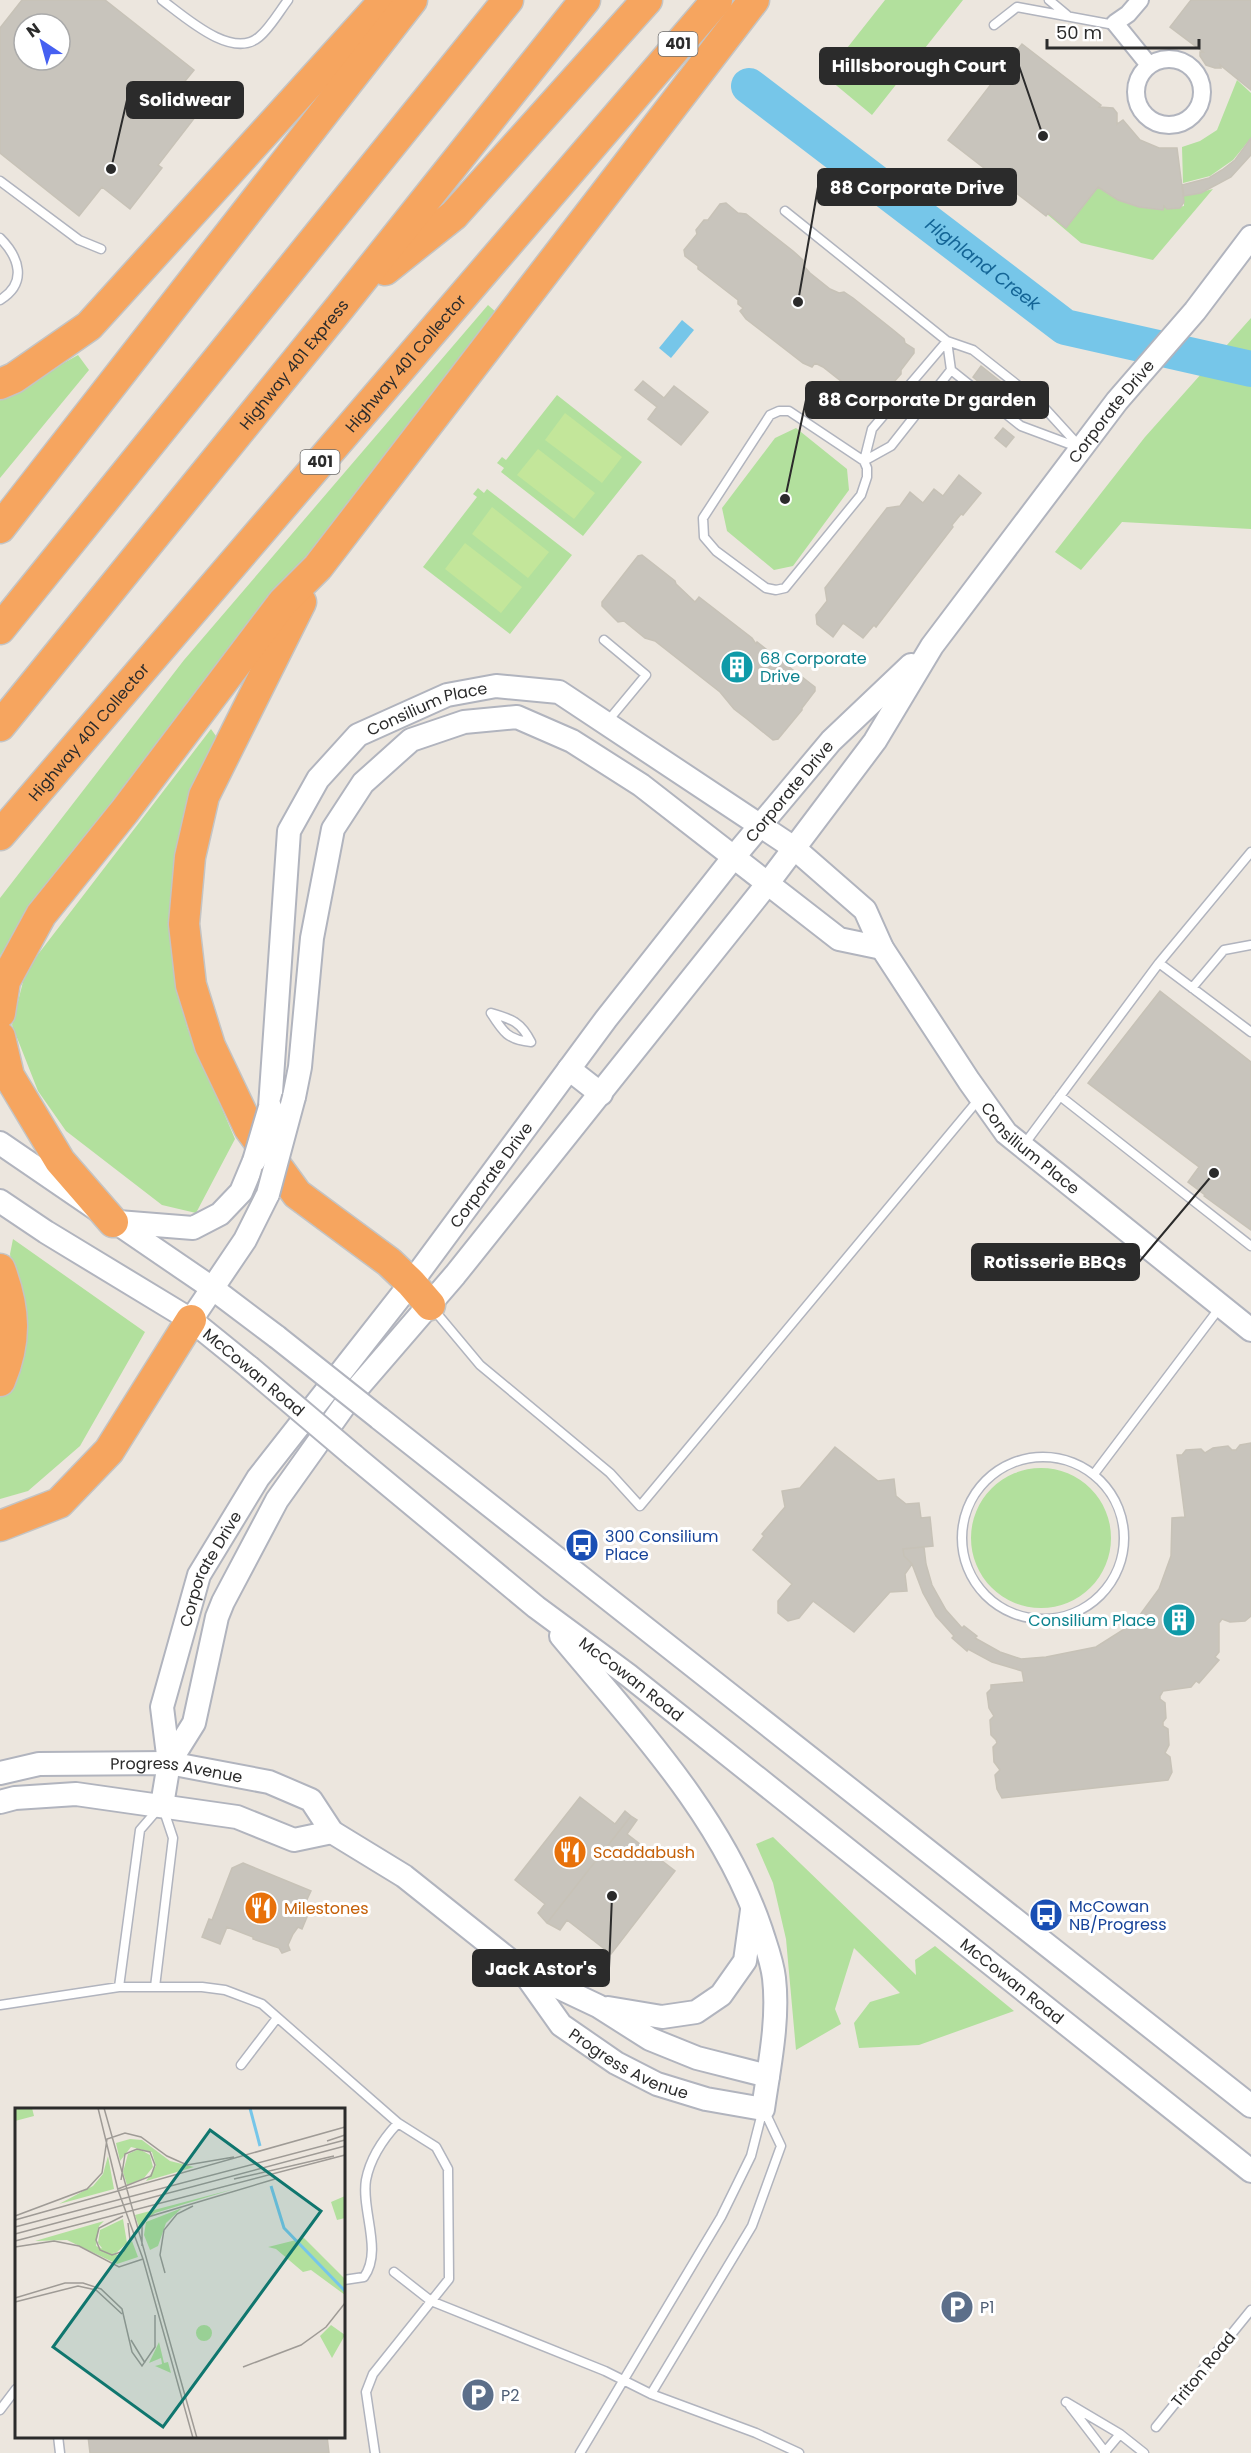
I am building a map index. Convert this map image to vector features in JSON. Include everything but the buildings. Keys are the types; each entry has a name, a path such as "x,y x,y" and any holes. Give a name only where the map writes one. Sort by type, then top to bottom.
{"highway":[{"path":"0,384 14,378 89,326 385,0"},
{"path":"0,528 412,0"},
{"path":"0,628 508,0"},
{"name":"Highway 401 Express","path":"0,726 341,306 585,0"},
{"path":"341,306 454,214 646,0"},
{"name":"Highway 401 Collector","path":"0,835 717,0"},
{"path":"0,1013 4,981 41,915 124,812 283,602 318,567 754,0"},
{"path":"318,567 204,796 190,857 184,924 191,985 210,1046 249,1128 297,1194 389,1263 421,1294"},
{"path":"0,1037 9,1076 54,1152 113,1222"},
{"path":"0,1269 13,1307 10,1359 0,1381"},
{"path":"0,1526 59,1503 109,1451 192,1320"}],"street":[{"path":"1140,0 1128,14 1115,23 1149,65"},
{"path":"1170,58 1182,60 1192,66 1198,74 1203,96 1194,115 1185,122 1163,125 1144,114 1138,105 1137,83 1141,73 1149,65 1170,58"},
{"name":"Corporate Drive","path":"162,1805 169,1763 162,1707 199,1575 258,1478 601,1094 768,883 875,741 932,646 1081,448 1122,395 1195,311 1251,237"},
{"name":"Corporate Drive","path":"169,1763 194,1723 217,1617 223,1602 277,1500 421,1294 569,1068 758,826 831,741 932,646"},
{"name":"Consilium Place","path":"113,1222 193,1228 220,1214 241,1192 254,1161 270,1107 289,831 318,778 358,735 447,695 496,686 559,692 794,848 865,910 882,948 1006,1133 1251,1330"},
{"name":"Consilium Place","path":"192,1320 245,1240 268,1194 300,1067 312,938 333,830 363,783 411,740 464,722 517,717 582,747 641,785 838,939 882,948"},
{"path":"569,1068 601,1094"},
{"path":"0,1143 113,1222 212,1287 277,1337 1251,2106"},
{"name":"McCowan Road","path":"0,1201 46,1232 192,1320 536,1607 628,1675 1251,2171"},
{"path":"536,1607 639,1729 690,1796 724,1848 753,1905 769,1951 776,1998 763,2109"},
{"name":"Progress Avenue","path":"0,1773 39,1764 169,1763 269,1782 311,1800 332,1832 404,1876 522,1970 598,2006 650,2038 697,2058 768,2076"},
{"name":"Progress Avenue","path":"0,1802 15,1798 76,1794 237,1817 294,1840 332,1832"},
{"path":"598,2006 662,2017 696,2012 721,1995 745,1961 753,1905"},
{"name":"Progress Avenue","path":"522,1970 561,2025 616,2063 657,2084 706,2099 763,2109"}],"lane":[{"path":"162,0 225,42 245,45 260,37 288,0"},
{"path":"1050,0 1070,17"},
{"path":"994,25 1017,7 1109,24 1115,23"},
{"path":"0,181 79,240 101,249"},
{"path":"785,211 947,340 973,350 1039,402 1081,448"},
{"path":"0,238 10,248 17,261 18,274 12,290 0,300"},
{"path":"947,340 951,370 1021,426 1081,448"},
{"path":"864,461 789,411 779,411 770,415 703,518 704,537 716,551 766,588 776,590 785,588 861,495 867,477 864,461 872,429 947,340"},
{"path":"864,461 891,446 951,370"},
{"path":"603,640 646,675 607,723"},
{"path":"1023,1146 1159,963 1251,852"},
{"path":"1192,988 1224,950 1251,945"},
{"path":"1159,963 1251,1032"},
{"path":"491,1013 519,1024 531,1042 516,1041 503,1032 491,1013"},
{"path":"1060,1096 1251,1246"},
{"path":"421,1294 480,1365 610,1473 640,1506 980,1097"},
{"path":"1094,1474 1221,1306"},
{"path":"1022,1458 1064,1458 1094,1474 1107,1486 1120,1511 1124,1551 1114,1578 1103,1594 1080,1612 1052,1620 1023,1618 1004,1611 991,1602 968,1573 960,1535 971,1498 991,1474 1022,1458"},
{"path":"119,1987 140,1830 162,1805"},
{"path":"155,1987 173,1838 162,1805"},
{"path":"0,2005 119,1987 202,1987 225,1990 262,2004 398,2123 436,2147 448,2169 449,2279 373,2374 366,2392 375,2453"},
{"path":"241,2065 277,2018"},
{"path":"580,2453 721,2217 751,2156 763,2109"},
{"path":"651,2394 752,2226 781,2146 763,2109"},
{"path":"345,2280 364,2277 370,2269 366,2180 374,2157 398,2123"},
{"path":"394,2272 430,2301 623,2379 651,2394 756,2433 799,2453"},
{"name":"Triton Road","path":"1156,2427 1251,2310"},
{"path":"0,2410 15,2391"},
{"path":"1120,2434 1105,2452 1066,2402 1120,2434 1144,2453"},
{"path":"58,2438 60,2453"}],"green space":[{"path":"885,0 963,0 872,115 825,76"},
{"path":"1237,80 1251,93 1251,138 1233,160 1210,176 1183,183 1182,147 1200,141 1217,130"},
{"path":"1085,167 1163,202 1167,209 1184,206 1184,196 1213,189 1153,260 1081,243 1048,215"},
{"path":"488,305 497,313 32,907 0,956 0,898 184,660"},
{"path":"1251,318 1251,529 1122,522 1081,570 1055,552 1145,437"},
{"path":"78,355 89,370 0,478 0,399"},
{"path":"557,395 642,462 583,536 501,472 504,468 497,463 502,457 506,460"},
{"path":"565,413 622,457 602,483 545,440"},
{"path":"796,428 847,469 849,490 793,566 774,570 727,531 722,508 775,438"},
{"path":"538,449 595,493 574,519 517,475"},
{"path":"478,488 484,493 487,489 572,555 510,634 423,567 477,497 473,494"},
{"path":"492,507 549,552 528,578 472,534"},
{"path":"465,543 522,587 501,613 445,569"},
{"path":"211,729 216,736 184,822 170,924 187,1027 235,1139 196,1213 162,1205 66,1131 38,1091 12,1025 26,970"},
{"path":"13,1239 145,1332 80,1446 28,1491 0,1499 0,1397 24,1357 10,1254"},
{"path":"1041,1468 1068,1473 1090,1489 1106,1511 1111,1538 1106,1565 1090,1587 1068,1603 1041,1608 1014,1603 992,1587 976,1565 971,1538 976,1511 992,1489 1014,1473"},
{"path":"773,1837 916,1975 915,1960 935,1946 1014,2011 919,2045 859,2048 854,2023 870,2002 900,1993 854,1948 835,2009 841,2024 796,2050 786,1939 773,1883 756,1844"}],"water":[{"path":"682,320 694,330 671,358 659,348"}],"waterway":[{"name":"Highland Creek","path":"749,86 1065,327 1251,369"}],"place":[{"name":"Hillsborough Court","path":"1043,136"},
{"name":"Solidwear","path":"111,169"},
{"name":"88 Corporate Drive","path":"798,302"},
{"name":"88 Corporate Dr garden","path":"785,499"},
{"name":"68 Corporate Drive","path":"737,667"},
{"name":"Rotisserie BBQs","path":"1214,1173"},
{"name":"300 Consilium Place","path":"582,1545"},
{"name":"Consilium Place","path":"1179,1620"},
{"name":"Scaddabush","path":"570,1852"},
{"name":"Jack Astor's","path":"612,1896"},
{"name":"Milestones","path":"261,1908"},
{"name":"McCowan NB/Progress","path":"1046,1915"},
{"name":"P1","path":"957,2307"},
{"name":"P2","path":"478,2395"}]}
